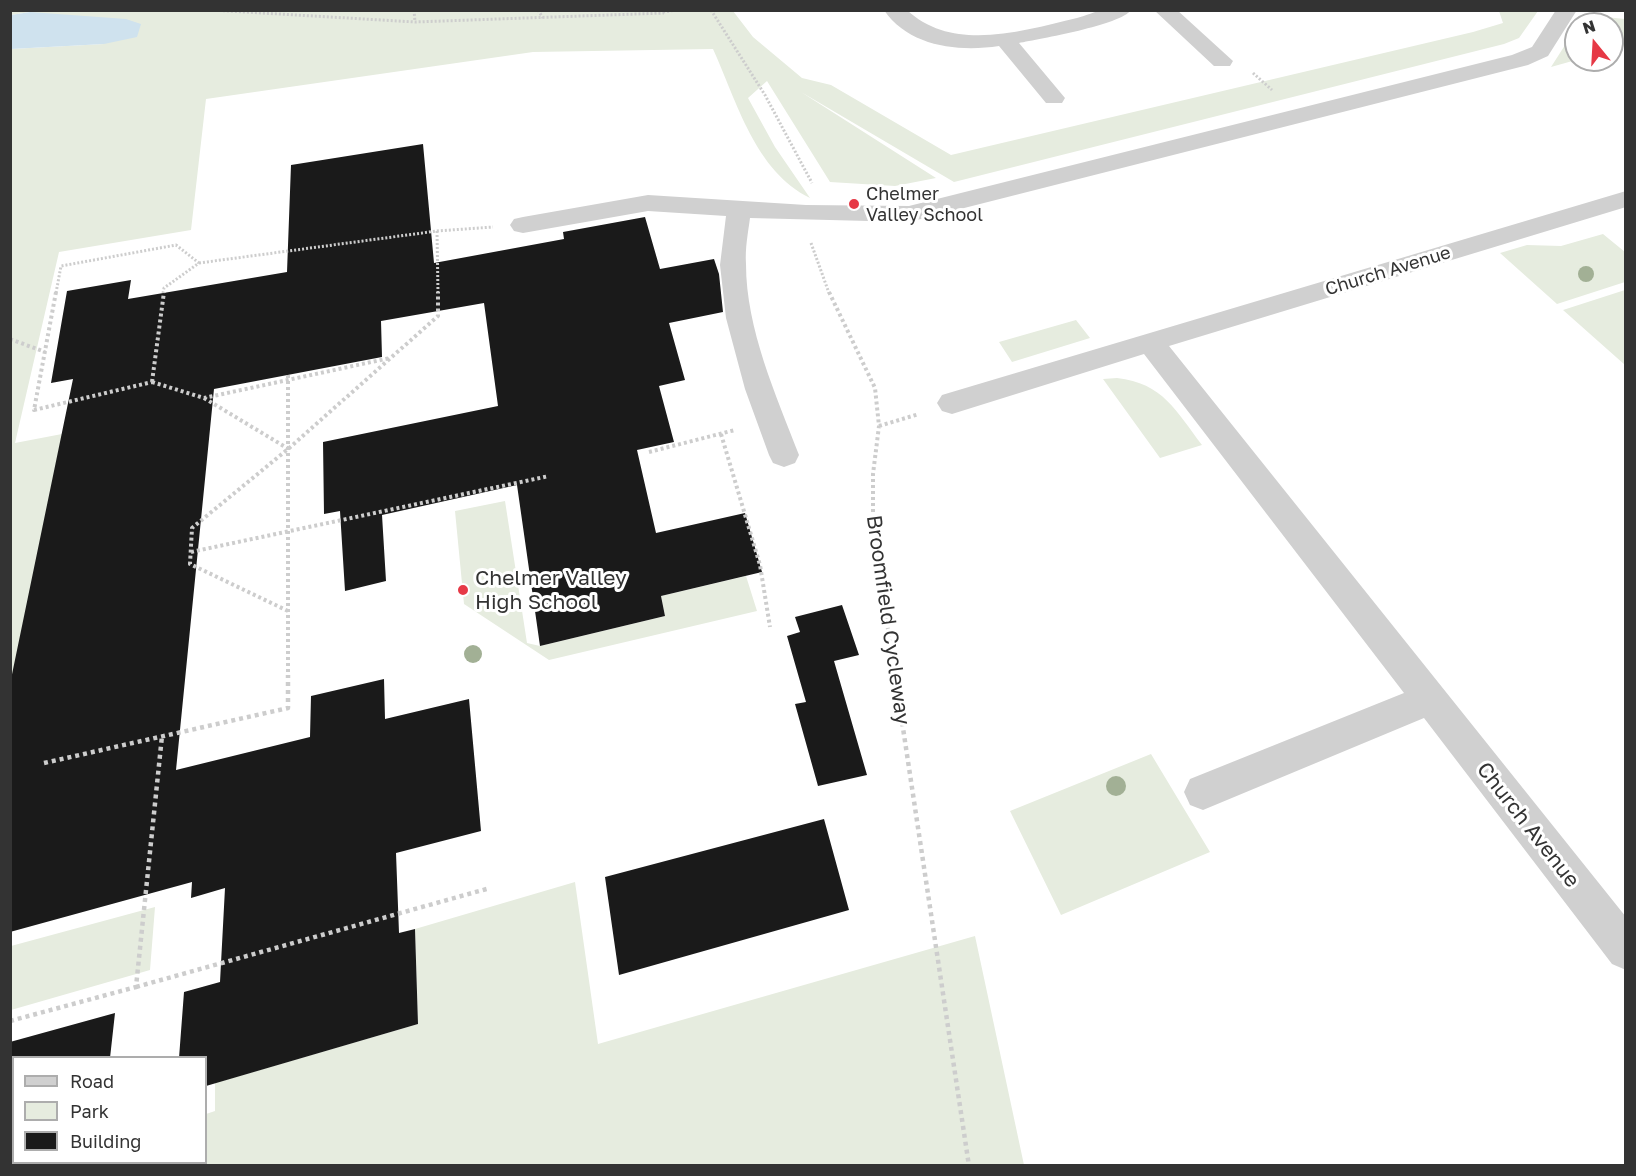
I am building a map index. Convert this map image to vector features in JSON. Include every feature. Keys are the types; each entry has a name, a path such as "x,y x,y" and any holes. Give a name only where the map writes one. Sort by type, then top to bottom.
{"street":[{"path":"894,10 913,28 932,37 980,43 1005,40 1092,21 1121,10"},
{"path":"1164,10 1222,61"},
{"path":"523,225 648,202 825,213 909,214 1520,60 1540,51 1567,10"},
{"path":"1005,40 1054,98"},
{"name":"Church Avenue","path":"952,403 1626,199"},
{"path":"739,208 733,272 758,384 784,455"},
{"name":"Church Avenue","path":"1150,342 1626,950"},
{"path":"1203,792 1430,699"}],"path":[{"path":"211,10 415,22 664,13 677,10"},
{"path":"414,10 415,22"},
{"path":"538,10 543,18"},
{"path":"659,10 664,13"},
{"path":"711,10 737,47 796,150 818,193 825,213"},
{"path":"1222,61 1234,58 1300,116"},
{"name":"Broomfield Cycleway","path":"825,213 823,228 811,242 831,298 875,388 879,426 873,474 873,531 969,1166"},
{"path":"152,382 164,288 199,263 437,231 523,225"},
{"path":"288,611 190,564 192,528 288,448 438,316 437,231"},
{"path":"199,263 176,245 61,266 34,410 152,382 204,398 288,448"},
{"path":"10,339 45,352"},
{"path":"204,398 288,377 390,358"},
{"path":"44,763 288,708 288,377"},
{"path":"649,452 771,421"},
{"path":"721,434 760,565 770,627"},
{"path":"191,552 549,476"},
{"path":"136,987 162,736"},
{"path":"10,1021 490,888"}],"green space":[{"path":"11,11 733,11 753,37 802,78 831,85 951,155 1473,32 1503,23 1499,11 1538,11 1519,38 1504,44 954,182 801,92 936,178 895,186 830,182 767,81 748,98 775,147 810,198 791,186 761,153 740,112 713,49 533,52 206,99 191,230 59,252 15,443 62,434 11,684 11,49 104,44 30,12 11,15"},
{"path":"1624,19 1625,19 1624,46"},
{"path":"1564,47 1564,63 1551,67"},
{"path":"1603,234 1625,252 1625,282 1557,304 1500,253 1527,245 1561,246"},
{"path":"1626,290 1625,365 1563,310"},
{"path":"1076,320 1090,338 1012,362 999,342"},
{"path":"1117,378 1133,381 1157,392 1176,410 1202,445 1160,458 1103,379"},
{"path":"505,501 527,643 540,646 665,616 661,596 746,576 757,611 549,660 464,604 455,511"},
{"path":"1151,754 1210,852 1061,915 1010,811"},
{"path":"575,882 598,1044 975,936 1024,1165 39,1166 44,1164 207,1164 207,1114 215,1111 215,1083 418,1024 415,929"},
{"path":"155,907 150,970 11,1010 11,946"}],"water":[{"path":"30,12 126,19 141,24 137,37 104,44 11,49 11,15"}],"building":[{"path":"423,144 434,263 564,239 563,232 645,217 660,269 714,259 719,274 723,312 669,323 685,380 659,386 674,442 637,450 656,533 745,513 762,572 661,596 665,616 540,646 517,485 382,515 386,581 345,591 340,511 324,514 323,442 498,406 484,303 381,321 382,357 214,389 176,770 310,737 311,696 384,679 385,719 469,699 481,831 396,853 399,933 415,929 418,1024 207,1086 207,1056 179,1056 184,992 220,982 225,888 191,898 192,882 10,932 10,684 73,379 51,383 67,291 131,280 128,299 287,272 291,165"},
{"path":"842,605 859,655 834,661 867,775 818,786 795,704 806,702 787,636 800,632 795,617"},
{"path":"824,819 849,910 619,975 605,877"},
{"path":"115,1013 110,1056 12,1056 10,1058 10,1042"}],"place":[{"name":"Chelmer Valley School","path":"854,204"},
{"name":"Chelmer Valley High School","path":"463,590"}]}
